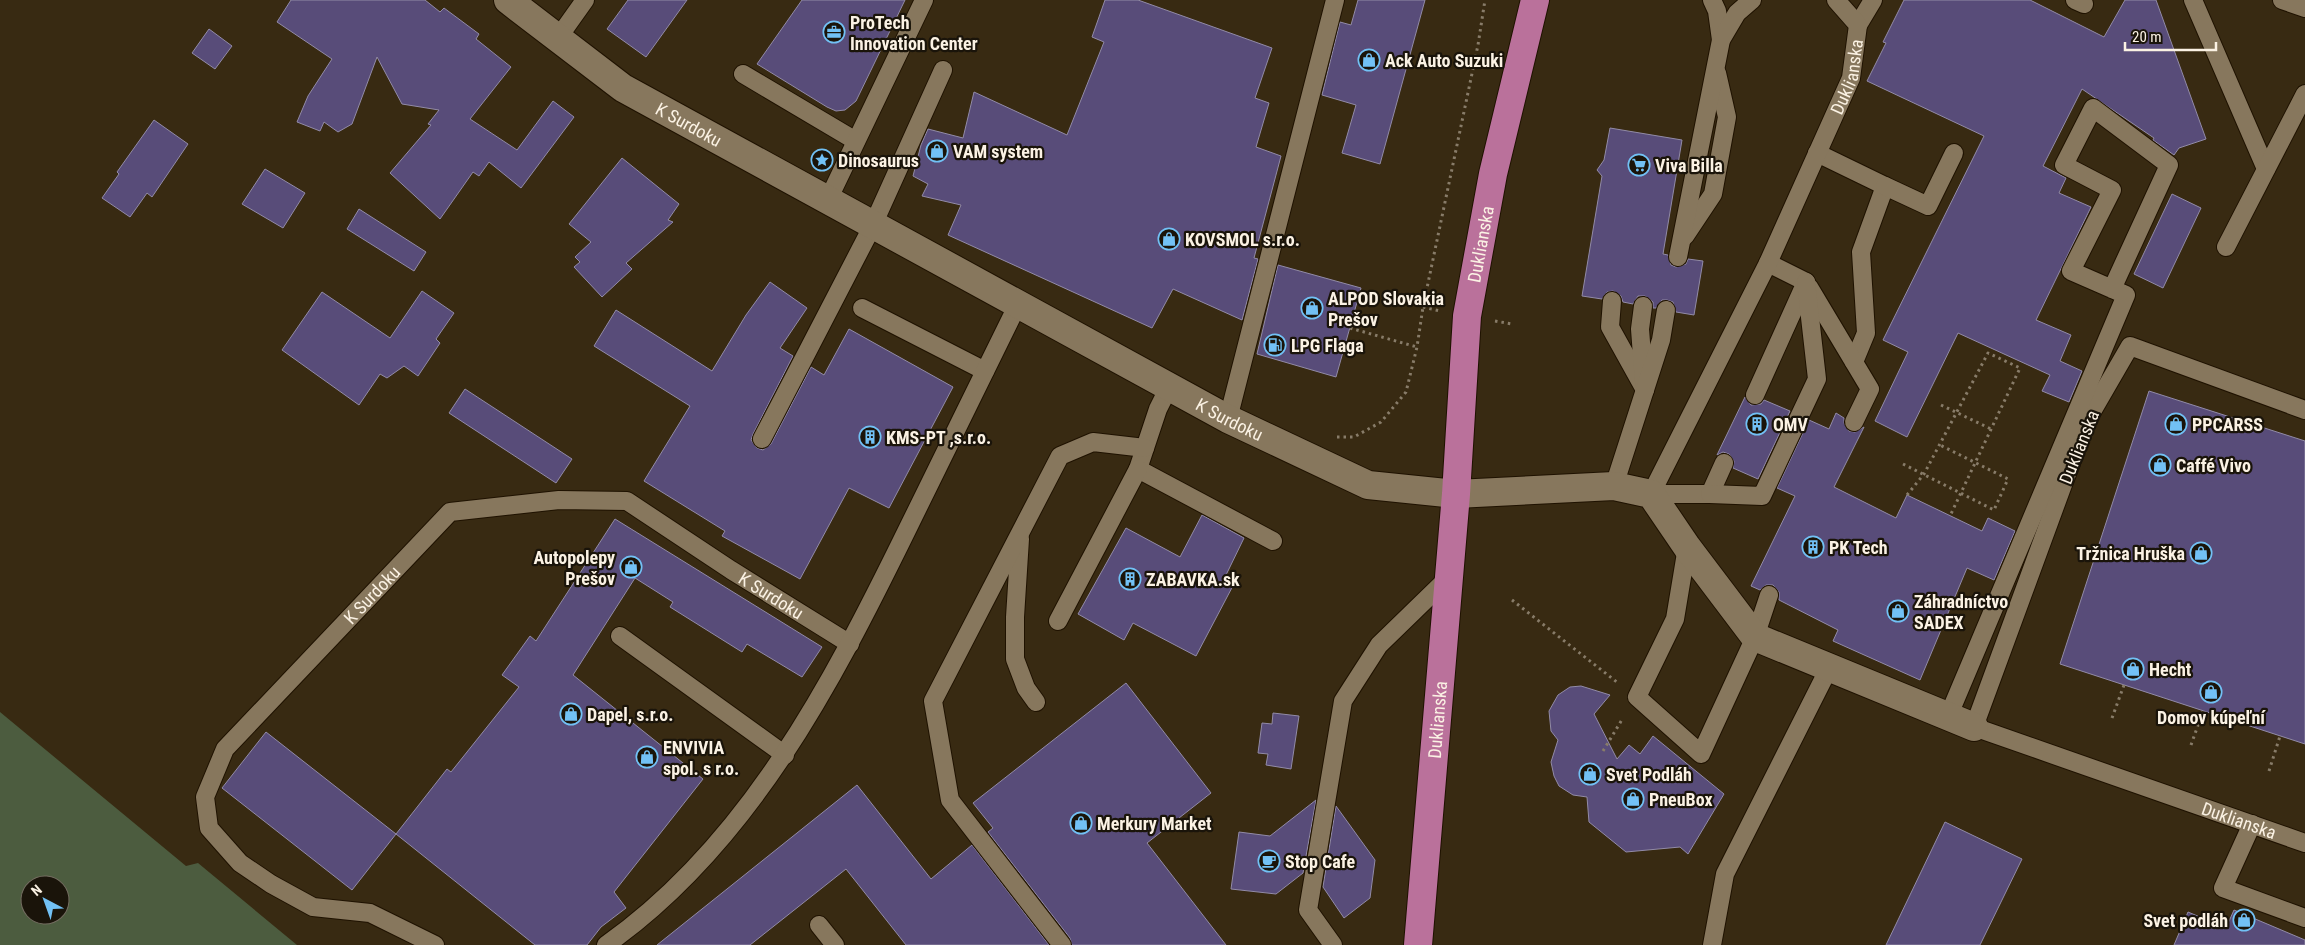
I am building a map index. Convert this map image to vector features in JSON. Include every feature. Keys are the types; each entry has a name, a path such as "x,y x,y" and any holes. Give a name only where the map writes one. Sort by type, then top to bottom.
{"main road":[{"name":"Duklianska","path":"1418,945 1456,494 1467,316 1493,174 1535,0"}],"street":[{"name":"K Surdoku","path":"508,0 623,88 1228,419 1368,485 1456,494"},
{"path":"1456,494 1614,486 1651,494 1687,547 1755,637"},
{"name":"Duklianska","path":"1755,637 1974,728"}],"lane":[{"path":"558,38 585,0"},
{"path":"828,200 924,0"},
{"path":"1228,419 1335,0"},
{"path":"1679,250 1713,194 1727,117 1716,69 1721,40 1712,0"},
{"path":"1721,40 1737,13 1752,0"},
{"name":"Duklianska","path":"1836,0 1858,25"},
{"name":"Duklianska","path":"1651,494 1768,262 1818,153 1851,78 1858,25 1873,0"},
{"path":"2193,0 2266,169"},
{"path":"2282,0 2305,8"},
{"path":"762,439 873,225 943,70"},
{"path":"743,74 856,141"},
{"path":"2226,246 2305,94"},
{"path":"2093,108 2169,165 2112,289 2071,271 2112,190 2064,165 2093,108"},
{"path":"1818,153 1928,206 1954,153"},
{"path":"1854,362 1866,333 1861,252 1885,186"},
{"path":"1768,262 1806,282 1870,389 1854,422"},
{"path":"1755,395 1806,282"},
{"path":"1651,494 1762,496 1817,379 1806,282"},
{"name":"Duklianska","path":"1948,717 2126,295 2112,289"},
{"path":"1612,300 1610,327 1644,390"},
{"path":"606,945 633,926 714,849 785,755 850,644 1018,304"},
{"path":"1643,306 1640,330 1644,390"},
{"path":"862,308 985,371"},
{"path":"1614,486 1660,340 1666,310"},
{"name":"Duklianska","path":"2305,410 2130,346 2086,422 1974,728 2305,843"},
{"path":"1058,621 1138,469 1158,409 1169,387"},
{"path":"1062,945 950,800 933,701 1060,456 1093,442 1144,448"},
{"path":"1710,494 1724,463"},
{"path":"1138,469 1273,541"},
{"name":"K Surdoku","path":"435,945 370,913 313,906 271,884 240,863 209,828 204,797 225,749 450,512 559,500 627,501 731,570 850,644"},
{"path":"1021,531 1015,617 1015,659 1026,688 1036,702"},
{"path":"1687,547 1675,619 1637,697 1701,754 1755,637 1770,595"},
{"path":"1333,945 1308,910 1343,701 1379,645 1449,577"},
{"path":"620,636 785,755"},
{"path":"1712,945 1725,874 1829,668"},
{"path":"2252,824 2223,888 2305,918"},
{"path":"819,926 835,945"}],"path":[{"path":"1334,437 1354,437 1382,422 1406,392 1417,347 1423,308 1486,0"},
{"path":"1350,328 1417,347"},
{"path":"1907,495 1924,474 1988,353 2020,368 1950,516"},
{"path":"1941,405 1991,429"},
{"path":"1903,464 1994,510 2008,479 1940,445"},
{"path":"1512,600 1637,697 1603,751"},
{"path":"2112,718 2124,685"},
{"path":"2191,745 2202,711"},
{"path":"2269,771 2280,736"}],"green space":[{"path":"0,712 186,866 198,863 297,945 0,945"}],"building":[{"path":"291,0 425,0 440,12 444,8 479,34 476,39 511,67 470,119 517,150 553,101 574,117 521,188 489,162 479,176 473,172 440,219 390,173 431,125 428,124 439,110 402,104 377,57 352,124 338,132 324,122 320,131 297,122 308,96 332,59 277,22"},
{"path":"628,0 687,0 646,57 607,29"},
{"name":"ProTech Innovation Center","path":"802,0 905,0 856,101 845,110 836,111 827,107 757,64"},
{"path":"1105,0 1138,0 1272,48 1255,98 1269,103 1256,147 1281,156 1254,258 1258,259 1242,320 1173,289 1152,328 948,235 961,205 922,196 928,184 913,176 921,145 928,129 963,138 974,92 1067,135 1104,42 1092,37"},
{"name":"Ack Auto Suzuki","path":"1358,0 1425,0 1380,164 1342,153 1356,105 1322,95 1340,22 1351,25"},
{"path":"1904,0 2030,0 2104,37 2125,0 2156,0 2206,139 2179,148 2174,155 2153,140 2154,138 2082,89 2043,166 2066,178 2059,193 2091,207 2036,320 2071,335 2060,361 2082,371 2069,402 2042,391 2050,375 1958,333 1907,437 1875,421 1908,352 1883,340 1984,136 1867,81 1886,43 1883,42"},
{"path":"209,29 232,46 215,69 192,53"},
{"path":"154,120 188,144 152,197 147,193 130,217 102,198 119,174 117,172"},
{"path":"1610,128 1682,140 1663,254 1668,255 1671,265 1676,267 1686,264 1688,259 1703,261 1694,315 1676,312 1673,302 1667,300 1662,300 1656,308 1653,308 1653,302 1645,296 1638,296 1633,304 1623,302 1621,296 1613,291 1607,292 1602,299 1582,296 1602,176 1597,170 1604,160"},
{"path":"622,158 679,204 668,220 673,222 626,263 632,269 602,297 574,267 580,262 575,257 591,242 569,224"},
{"path":"265,169 305,193 283,228 242,204"},
{"path":"2172,194 2201,208 2163,288 2134,274"},
{"path":"359,209 426,252 414,271 347,229"},
{"name":"ALPOD Slovakia Prešov","path":"1278,265 1361,288 1336,377 1257,354"},
{"path":"770,282 807,308 780,348 793,356 753,434 751,440 757,448 763,450 771,444 811,367 824,375 849,329 953,387 889,508 849,488 800,579 722,536 725,531 644,481 690,406 594,346 616,310 712,371 746,315"},
{"path":"422,291 454,313 436,339 440,343 418,376 404,366 387,378 380,374 359,405 282,350 322,292 390,338"},
{"path":"465,389 572,459 556,483 449,413"},
{"name":"Tržnica Hruška","path":"2149,391 2305,441 2305,744 2060,664"},
{"name":"OMV","path":"1745,397 1751,405 1761,404 1764,400 1790,411 1758,479 1733,468 1734,461 1729,454 1723,452 1717,455"},
{"path":"1836,413 1844,418 1844,423 1849,431 1855,432 1864,427 1834,487 1896,518 1907,495 1982,531 1988,518 2015,531 1994,580 1967,568 1920,680 1833,641 1838,630 1779,600 1779,592 1773,585 1766,585 1760,590 1751,586 1795,496 1777,488 1809,420 1829,429"},
{"path":"1202,515 1244,538 1226,575 1236,580 1196,656 1133,623 1124,640 1078,614 1126,528 1180,557"},
{"path":"615,519 822,647 802,677 747,644 742,652 670,607 673,602 635,578 573,675 703,779 614,892 626,908 601,927 587,945 535,945 396,834 447,769 451,772 519,687 502,675 530,636 536,641"},
{"name":"Merkury Market","path":"1126,683 1211,793 1147,843 1226,945 1072,945 1070,938 988,832 993,828 973,803"},
{"path":"1581,686 1610,695 1594,714 1617,759 1629,745 1640,754 1653,736 1724,794 1688,854 1680,847 1626,852 1589,822 1587,797 1573,795 1559,786 1554,776 1551,762 1558,740 1551,731 1549,711 1558,695 1570,687"},
{"path":"1273,713 1299,716 1291,769 1266,765 1268,754 1258,753 1262,723 1272,724"},
{"path":"266,732 396,834 352,890 222,788"},
{"path":"857,785 931,879 972,845 1049,945 906,945 846,869 750,945 657,945"},
{"path":"1316,800 1303,873 1276,894 1231,889 1239,832 1270,836"},
{"path":"1336,806 1375,860 1370,898 1344,918 1323,887"},
{"path":"1945,822 2022,859 1980,945 1886,945"},
{"name":"Svet podláh","path":"2234,910 2305,940 2305,945 2174,945 2188,912 2226,928"}],"place":[{"name":"ProTech Innovation Center","path":"834,32"},
{"name":"Ack Auto Suzuki","path":"1369,60"},
{"name":"VAM system","path":"937,151"},
{"name":"Dinosaurus","path":"822,160"},
{"name":"Viva Billa","path":"1639,165"},
{"name":"KOVSMOL s.r.o.","path":"1169,239"},
{"name":"ALPOD Slovakia Prešov","path":"1312,308"},
{"name":"LPG Flaga","path":"1275,345"},
{"name":"OMV","path":"1757,424"},
{"name":"PPCARSS","path":"2176,424"},
{"name":"KMS-PT ,s.r.o.","path":"870,437"},
{"name":"Caffé Vivo","path":"2160,465"},
{"name":"PK Tech","path":"1813,547"},
{"name":"Tržnica Hruška","path":"2201,553"},
{"name":"Autopolepy Prešov","path":"631,567"},
{"name":"ZABAVKA.sk","path":"1130,579"},
{"name":"Záhradníctvo SADEX","path":"1898,611"},
{"name":"Hecht","path":"2133,669"},
{"name":"Domov kúpeľní","path":"2211,692"},
{"name":"Dapel, s.r.o.","path":"571,714"},
{"name":"ENVIVIA spol. s r.o.","path":"647,757"},
{"name":"Svet Podláh","path":"1590,774"},
{"name":"PneuBox","path":"1633,799"},
{"name":"Merkury Market","path":"1081,823"},
{"name":"Stop Cafe","path":"1269,861"},
{"name":"Svet podláh","path":"2244,920"}]}
